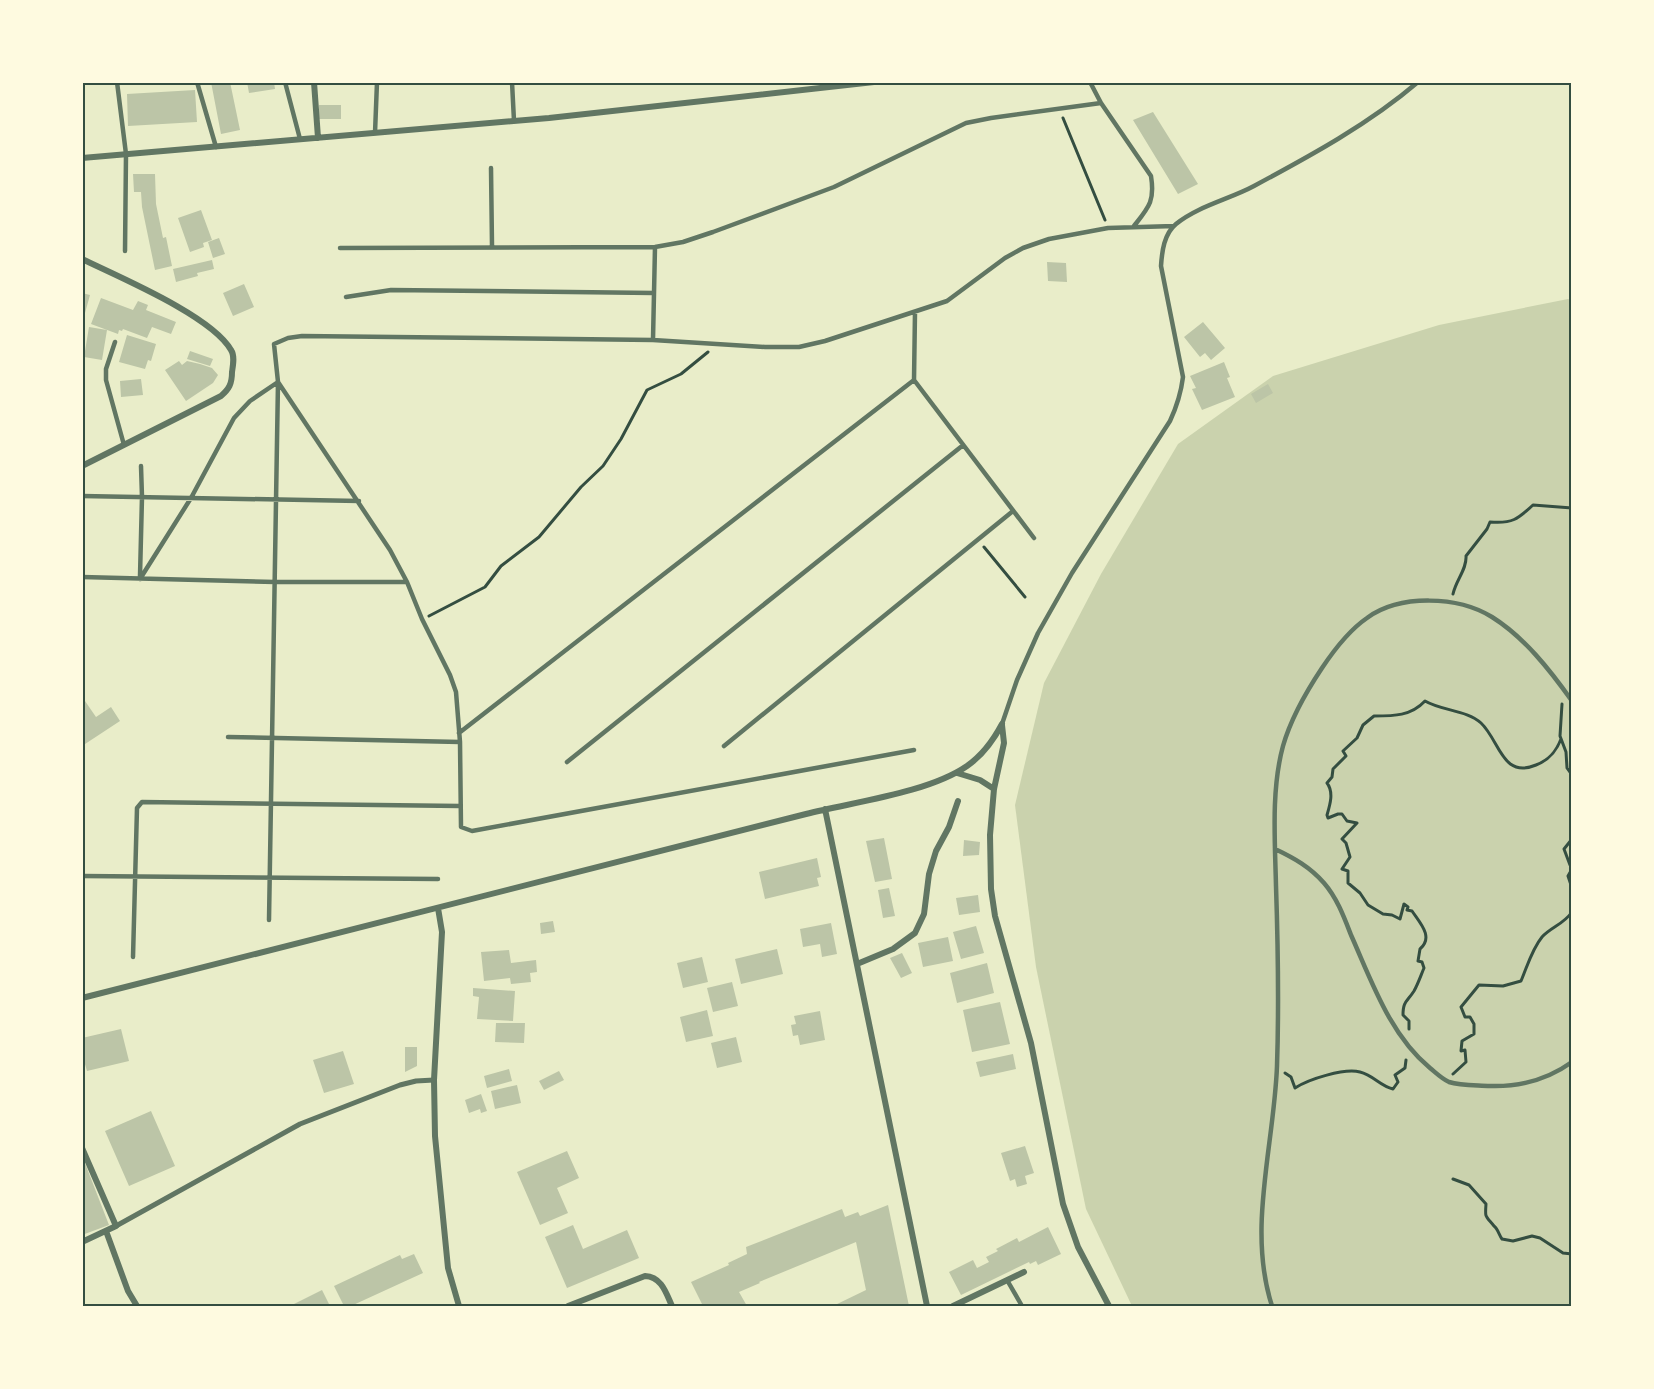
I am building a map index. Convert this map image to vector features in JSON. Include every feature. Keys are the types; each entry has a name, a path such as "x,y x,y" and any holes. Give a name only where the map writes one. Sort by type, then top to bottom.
{"street":[{"path":"314,82 318,138"},
{"path":"82,158 514,121 874,82"},
{"path":"82,259 197,317 232,350 233,356 232,381 228,390 221,396 82,466"},
{"path":"82,998 923,786 956,773 983,753 994,740 1002,724"},
{"path":"1002,724 1003,750 994,789 990,835 991,889 997,924 1031,1042 1063,1203 1078,1247 1109,1306"},
{"path":"956,773 980,780 994,789"},
{"path":"857,964 892,949 915,933 924,914 929,874 936,850 949,826 958,801"},
{"path":"825,809 927,1306"},
{"path":"438,908 442,932 434,1080 435,1136 448,1268 459,1306"},
{"path":"82,1242 116,1226 300,1124 391,1088 416,1081 434,1080"},
{"path":"82,1148 116,1226"},
{"path":"106,1231 128,1291 137,1306"},
{"path":"953,1306 1024,1272"},
{"path":"568,1306 645,1276 660,1282 672,1306"}],"lane":[{"path":"117,82 126,154 124,251"},
{"path":"197,82 216,147"},
{"path":"285,82 300,139"},
{"path":"375,133 377,82"},
{"path":"512,82 514,121"},
{"path":"1090,82 1101,103 1151,176 1152,200 1134,226"},
{"path":"1002,724 1017,680 1038,633 1072,573 1170,421 1177,406 1183,377 1161,266 1161,253 1174,226 1186,217 1252,187 1321,148 1398,99 1418,82"},
{"path":"340,248 655,247 683,242 834,187 966,123 1101,103"},
{"path":"491,168 492,246"},
{"path":"268,920 278,382 274,344 288,338 653,340 799,347 825,341 947,301 1005,258 1023,248 1049,239 1108,228 1174,226"},
{"path":"653,340 655,247"},
{"path":"346,297 391,290 654,293"},
{"path":"915,312 914,380 1034,538"},
{"path":"115,342 106,369 106,380 124,445"},
{"path":"459,733 914,380"},
{"path":"140,579 191,498 234,418 250,401 278,382"},
{"path":"278,382 390,550 450,675 456,692 460,742 461,827 472,831 914,750"},
{"path":"567,762 962,446"},
{"path":"140,579 141,466"},
{"path":"82,496 359,501"},
{"path":"724,746 979,541 1013,511"},
{"path":"82,577 275,582 407,582"},
{"path":"1272,1306 1265,1285 1261,1246 1277,1068 1278,958 1275,849 1278,770 1288,728 1307,691 1330,655 1352,630 1368,616 1389,607 1411,602 1434,600 1451,602 1470,607 1491,617 1523,641 1572,701"},
{"path":"228,737 460,742"},
{"path":"133,957 137,808 142,802 460,806"},
{"path":"1275,849 1304,863 1324,883 1337,902 1376,993 1395,1028 1413,1052 1446,1081 1474,1085 1524,1084 1561,1070 1572,1062"},
{"path":"82,876 438,879"},
{"path":"1007,1280 1022,1306"}],"path":[{"path":"1059,108 1108,228"},
{"path":"422,619 484,587 501,566 539,537 581,487 603,466 621,439 647,390 681,374 699,362 717,344"},
{"path":"1451,602 1455,582 1467,564 1467,556 1490,522 1507,523 1521,516 1533,505 1572,508"},
{"path":"979,541 1025,597"},
{"path":"1565,691 1560,710 1560,736 1566,752 1567,768 1572,775"},
{"path":"1411,1033 1409,1021 1403,1015 1402,1008 1413,992 1424,968 1422,962 1418,961 1420,949 1424,947 1425,931 1412,911 1407,910 1408,907 1404,904 1400,919 1383,914 1366,904 1360,893 1348,883 1348,871 1342,869 1350,857 1346,843 1342,839 1357,823 1347,821 1342,814 1338,813 1329,818 1327,815 1331,802 1330,787 1327,783 1332,777 1333,769 1346,756 1343,751 1357,738 1363,725 1374,716 1389,717 1398,716 1403,712 1412,712 1425,701 1434,706 1469,716 1481,723 1497,744 1501,756 1512,765 1526,769 1542,763 1555,753 1561,739"},
{"path":"1572,839 1564,849 1570,865 1572,864"},
{"path":"1572,869 1568,876 1572,888"},
{"path":"1446,1081 1466,1062 1465,1050 1461,1051 1462,1041 1474,1034 1474,1024 1470,1017 1465,1017 1461,1007 1479,985 1503,986 1521,981 1534,950 1543,936 1567,919 1572,912"},
{"path":"1277,1068 1291,1077 1295,1088 1312,1080 1346,1072 1360,1072 1382,1087 1393,1089 1398,1082 1395,1075 1405,1068 1407,1056 1413,1052"},
{"path":"1453,1179 1468,1185 1486,1204 1484,1212 1487,1220 1496,1227 1502,1239 1514,1240 1532,1236 1540,1238 1563,1253 1572,1254"}],"green space":[{"path":"1571,300 1571,1306 1132,1306 1086,1209 1036,967 1015,805 1044,683 1101,574 1178,444 1273,376 1439,325"}],"building":[{"path":"211,82 230,82 240,130 221,134"},
{"path":"247,82 274,82 275,89 249,93"},
{"path":"195,90 197,122 128,126 127,94"},
{"path":"319,105 341,105 341,119 319,119"},
{"path":"1153,112 1198,184 1178,194 1133,120"},
{"path":"133,174 155,174 156,204 172,266 155,270 141,192 134,192"},
{"path":"201,210 212,240 203,243 204,247 190,252 178,218"},
{"path":"219,238 225,254 213,258 208,242"},
{"path":"212,260 214,269 176,282 173,269"},
{"path":"1047,262 1066,263 1067,282 1048,281"},
{"path":"244,284 254,307 233,316 223,293"},
{"path":"82,293 90,295 85,313 82,312"},
{"path":"101,298 133,310 138,301 148,305 146,310 176,322 171,334 152,327 147,338 123,329 119,330 118,334 91,324"},
{"path":"1203,322 1225,348 1211,360 1205,353 1200,357 1184,337"},
{"path":"89,327 107,330 102,360 84,357"},
{"path":"127,335 156,344 151,361 148,360 145,369 119,362"},
{"path":"190,351 213,359 210,366 187,359"},
{"path":"179,361 182,365 187,361 212,368 218,375 213,383 186,401 165,370"},
{"path":"1224,362 1230,377 1227,378 1235,397 1202,410 1192,389 1196,388 1190,376"},
{"path":"141,379 143,395 121,397 120,381"},
{"path":"1268,384 1273,393 1256,403 1251,394"},
{"path":"85,701 96,717 111,707 120,721 82,746 82,702"},
{"path":"884,838 892,879 875,882 866,841"},
{"path":"964,840 980,842 979,855 963,856"},
{"path":"817,858 821,877 817,878 819,886 765,899 759,872"},
{"path":"889,888 895,916 883,918 878,890"},
{"path":"978,895 980,912 959,915 956,898"},
{"path":"553,921 555,932 541,934 540,923"},
{"path":"831,923 837,954 822,957 820,944 803,947 800,929"},
{"path":"976,926 984,953 961,959 953,932"},
{"path":"948,937 953,961 923,967 918,943"},
{"path":"777,949 783,974 741,984 735,959"},
{"path":"509,950 511,963 536,960 537,972 530,973 531,982 511,984 510,978 484,981 481,952"},
{"path":"902,953 912,973 901,978 890,958"},
{"path":"702,957 708,982 683,988 677,963"},
{"path":"987,963 994,993 957,1003 950,973"},
{"path":"732,982 738,1006 713,1012 707,988"},
{"path":"473,988 515,991 513,1021 477,1019 479,997 473,996"},
{"path":"1000,1002 1010,1044 972,1052 963,1010"},
{"path":"707,1010 713,1036 686,1042 680,1017"},
{"path":"820,1011 825,1040 800,1045 798,1035 793,1036 791,1025 796,1024 794,1016"},
{"path":"496,1023 525,1023 524,1043 495,1042"},
{"path":"121,1029 129,1061 87,1071 82,1054 82,1038"},
{"path":"736,1037 742,1062 717,1068 711,1043"},
{"path":"405,1047 417,1047 417,1066 405,1072"},
{"path":"343,1051 354,1084 324,1093 313,1060"},
{"path":"1013,1054 1016,1069 980,1077 976,1062"},
{"path":"509,1069 512,1081 487,1088 484,1076"},
{"path":"559,1071 564,1080 544,1090 539,1081"},
{"path":"517,1085 521,1103 495,1109 491,1091"},
{"path":"481,1094 487,1111 481,1113 480,1109 469,1113 465,1100"},
{"path":"151,1111 175,1166 129,1186 105,1131"},
{"path":"1025,1146 1034,1173 1025,1176 1027,1184 1017,1187 1015,1179 1010,1181 1001,1153"},
{"path":"567,1151 579,1178 557,1188 568,1213 540,1225 517,1172"},
{"path":"82,1159 109,1225 82,1235"},
{"path":"888,1205 909,1306 833,1306 866,1290 856,1242 739,1292 747,1306 703,1306 691,1282 747,1254 746,1247 842,1209 845,1217 858,1212 860,1216"},
{"path":"573,1225 583,1249 627,1230 639,1258 567,1288 545,1237"},
{"path":"1048,1227 1061,1254 1038,1265 1036,1261 1030,1264 1029,1262 961,1295 949,1272 973,1260 977,1268 989,1262 986,1257 998,1251 996,1249 1017,1238 1019,1242"},
{"path":"414,1254 423,1273 351,1306 344,1306 334,1286 400,1255 402,1259"},
{"path":"322,1290 330,1306 290,1306"}]}
